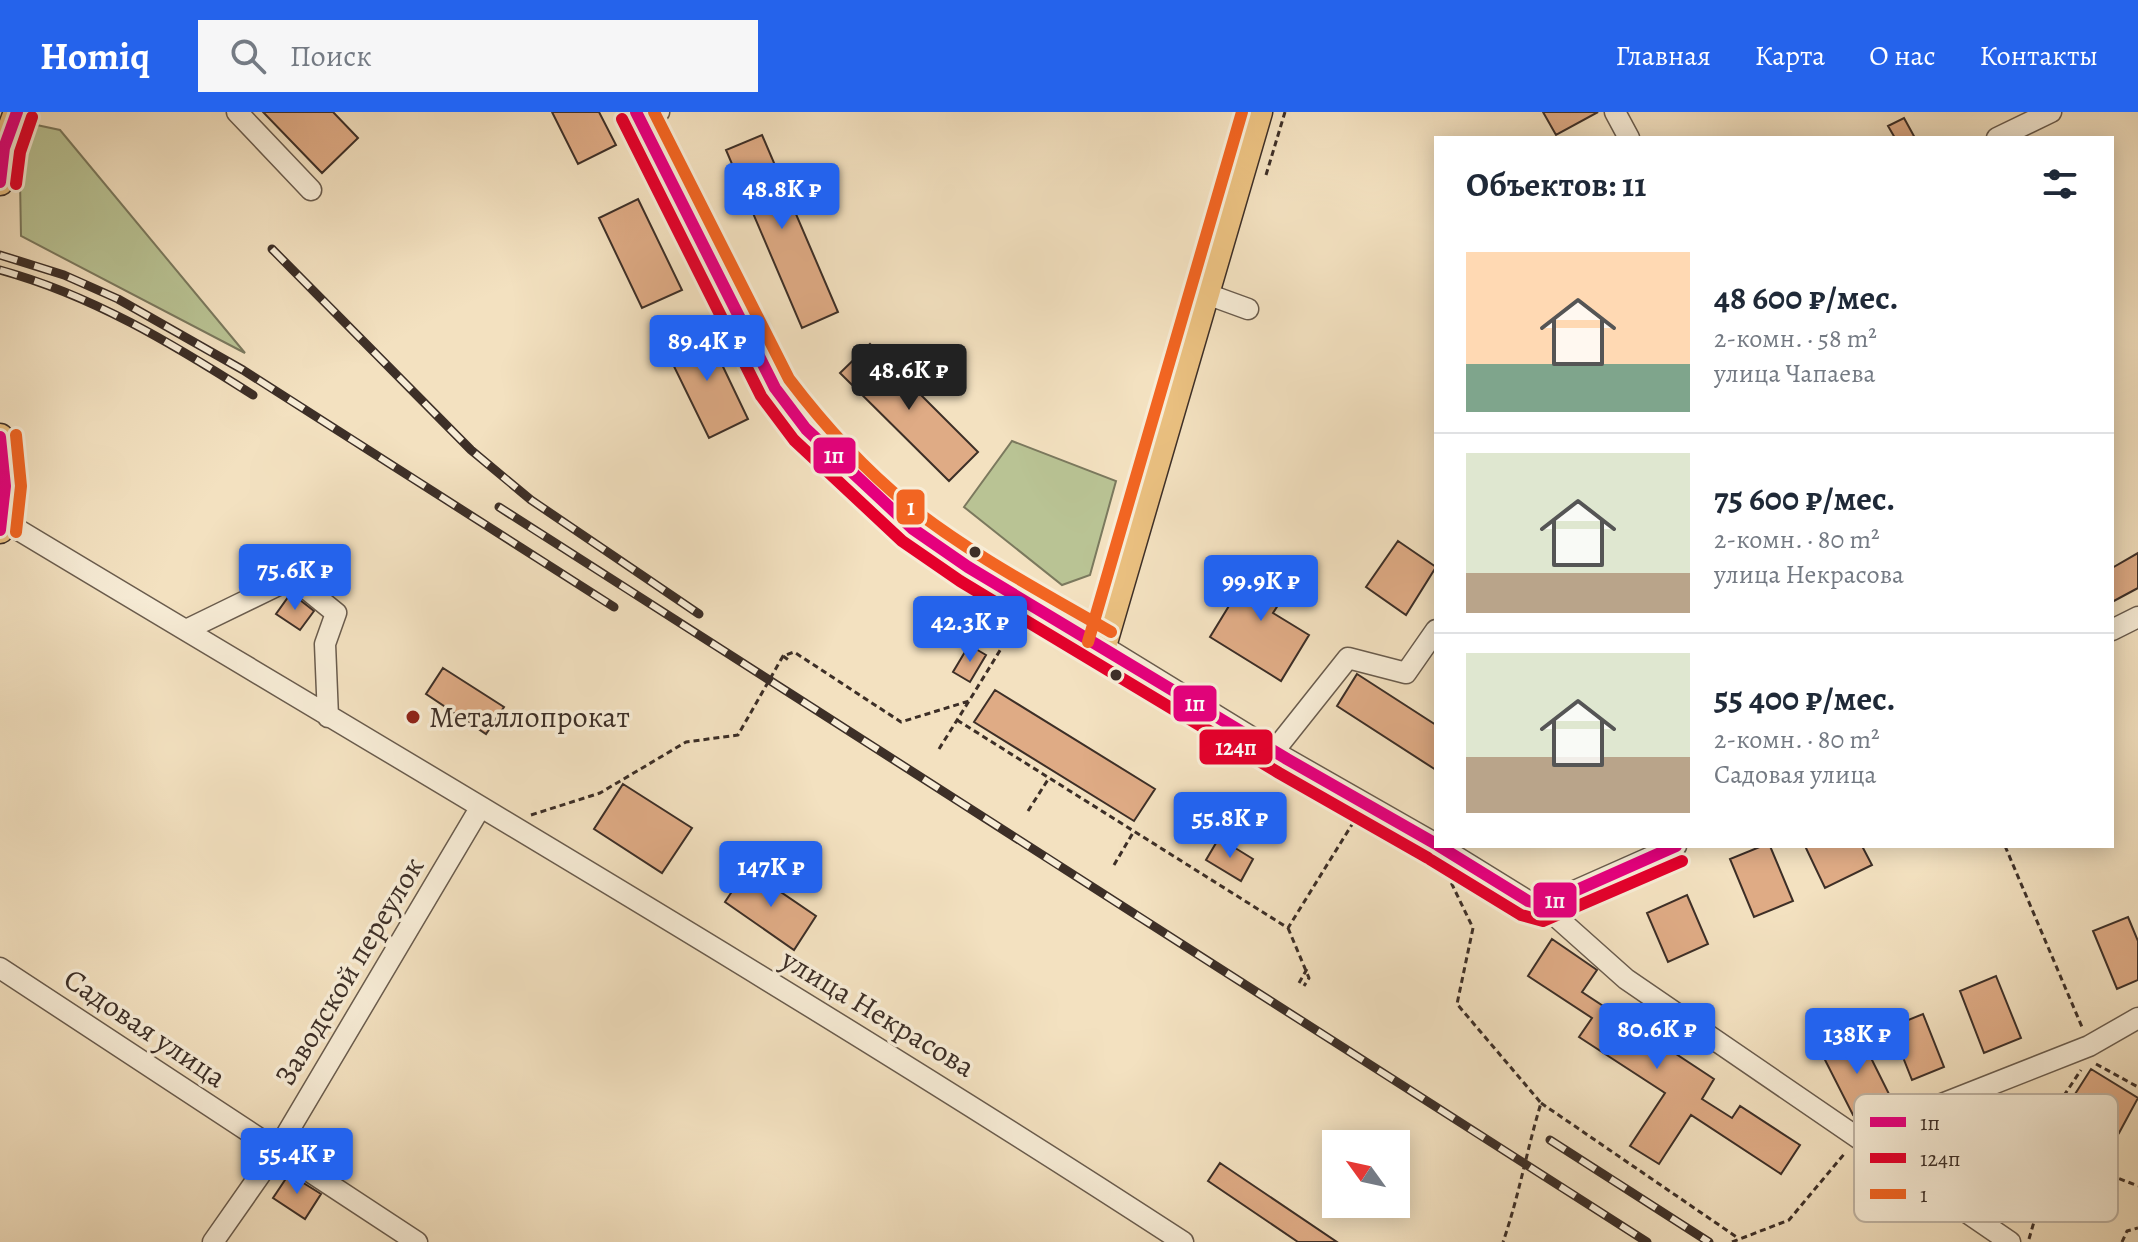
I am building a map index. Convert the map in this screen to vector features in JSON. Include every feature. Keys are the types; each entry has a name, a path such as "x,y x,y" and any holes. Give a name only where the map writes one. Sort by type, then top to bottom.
{"main road":[{"path":"0,182 2,146 17,112"},
{"path":"645,115 775,388 806,429 913,529 968,567 1103,646 1259,112"},
{"path":"0,437 5,486 1,525"}],"street":[{"path":"237,112 311,190"},
{"path":"1615,112 1628,136"},
{"path":"2001,136 2051,112"},
{"path":"1204,293 1248,309"},
{"name":"улица Некрасова","path":"1,525 188,629 328,717 959,1096 1183,1242"},
{"path":"188,629 293,578 336,613 325,644 328,717"},
{"path":"2114,629 2138,617"},
{"path":"1274,751 1348,658 1406,673 1434,633"},
{"path":"1103,646 1274,751 1434,843"},
{"name":"Заводской переулок","path":"213,1242 276,1152 480,808"},
{"path":"1442,848 1528,901 1543,905 1626,979 1854,1134"},
{"path":"1543,905 1671,848"},
{"name":"Садовая улица","path":"0,968 417,1242"},
{"path":"1967,1094 2089,1046 2138,1018"},
{"path":"1981,1222 2010,1242"}],"path":[{"path":"939,749 1029,603"},
{"path":"505,823 600,793 686,742 738,735 783,656 794,652 901,722 969,701"},
{"path":"783,656 790,661"},
{"path":"957,720 1288,928 1307,969 1309,978 1304,986"},
{"path":"1028,811 1049,778"},
{"path":"1288,928 1365,804"},
{"path":"1114,865 1134,831"},
{"path":"1437,848 1473,928 1457,1004 1541,1103 1738,1238"},
{"path":"2006,848 2089,1046"},
{"path":"1299,983 1307,969"},
{"path":"2065,1094 2088,1060 2138,1087"},
{"path":"1503,1242 1521,1188 1529,1143 1541,1103"},
{"path":"1732,1242 1789,1220 1854,1142"},
{"path":"2118,1178 2138,1186"},
{"path":"2029,1242 2035,1222"},
{"path":"2122,1242 2127,1231 2138,1228"}],"green space":[{"path":"32,124 60,130 245,353 21,236 20,180"},
{"path":"1012,441 1116,481 1090,575 1062,585 964,507"}],"building":[{"path":"263,112 333,112 358,138 322,173"},
{"path":"552,112 599,112 616,145 578,164"},
{"path":"1543,112 1598,112 1556,135"},
{"path":"1904,118 1914,136 1894,136 1888,126"},
{"path":"762,135 838,312 802,328 726,150"},
{"path":"638,199 682,290 642,308 599,218"},
{"path":"705,329 748,419 709,438 665,348"},
{"path":"870,344 978,452 949,481 840,373"},
{"path":"1398,541 1434,566 1406,615 1366,587"},
{"path":"2138,553 2138,588 2114,601 2114,567"},
{"path":"1257,560 1293,582 1273,613 1309,635 1281,681 1210,637"},
{"path":"291,593 314,611 300,630 276,614"},
{"path":"969,645 986,655 970,682 953,672"},
{"path":"443,668 504,707 486,734 426,694"},
{"path":"1357,674 1434,724 1434,769 1337,706"},
{"path":"995,690 1155,789 1134,821 974,722"},
{"path":"623,784 692,828 662,873 594,829"},
{"path":"1219,838 1253,859 1241,881 1206,860"},
{"path":"1757,848 1771,848 1793,901 1754,917 1730,859"},
{"path":"1806,848 1863,848 1872,865 1825,888"},
{"path":"747,869 816,916 794,950 725,902"},
{"path":"1687,895 1708,944 1668,962 1647,913"},
{"path":"2128,917 2138,941 2138,980 2117,989 2093,931"},
{"path":"1552,939 1597,970 1582,992 1714,1079 1702,1099 1732,1118 1740,1106 1800,1145 1781,1174 1691,1115 1659,1164 1630,1146 1665,1093 1579,1037 1592,1018 1528,976"},
{"path":"1996,976 2021,1038 1984,1053 1960,991"},
{"path":"1923,1014 1944,1067 1912,1080 1891,1027"},
{"path":"1861,1038 1889,1094 1854,1094 1853,1115 1823,1056"},
{"path":"2091,1069 2138,1098 2119,1133 2118,1094 2075,1094"},
{"path":"316,1133 348,1154 335,1173 304,1152"},
{"path":"1220,1163 1337,1242 1298,1242 1208,1181"},
{"path":"289,1174 321,1194 305,1219 273,1198"}],"railway":[{"path":"272,249 471,450 531,500 699,614"},
{"path":"0,255 64,275 118,299 243,370 614,607"},
{"path":"0,270 34,280 99,307 193,357 253,395"},
{"path":"499,507 1647,1242"},
{"path":"1550,1140 1709,1242"}],"transit line":[{"name":"1п","path":"0,182 4,148 17,112"},
{"name":"1п","path":"636,112 775,388 806,429 913,529 968,567 1287,759 1434,843"},
{"name":"1","path":"654,112 789,379 830,429 875,476 931,522 1007,572 1111,632"},
{"name":"1","path":"1088,642 1242,112"},
{"name":"124п","path":"16,184 20,152 32,117"},
{"name":"124п","path":"622,119 761,396 794,440 902,541 960,581 1279,773 1428,858"},
{"name":"1","path":"16,435 21,486 16,532"},
{"name":"1п","path":"0,437 5,486 0,530"},
{"name":"1п","path":"1442,848 1528,901 1543,905 1671,848"},
{"name":"124п","path":"1431,860 1521,915 1543,921 1682,861"}],"place":[{"name":"Металлопрокат","path":"413,717"}]}
